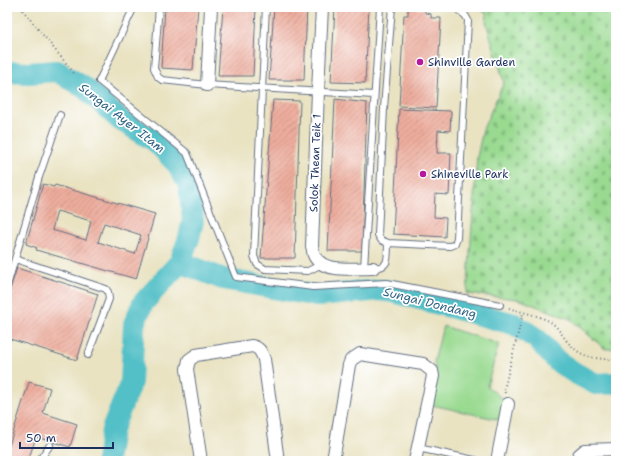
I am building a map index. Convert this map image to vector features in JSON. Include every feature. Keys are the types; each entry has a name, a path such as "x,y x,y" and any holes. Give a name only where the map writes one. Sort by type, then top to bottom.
{"street":[{"path":"207,85 211,7"},
{"name":"Solok Thean Teik 1","path":"322,7 312,246 314,257 322,264"},
{"path":"322,264 332,269 369,268"},
{"path":"201,461 187,369 189,360 196,355 252,346 261,351 264,359 278,461"},
{"path":"333,461 349,365 351,360 360,354 423,364 432,371 433,376 415,461"},
{"path":"497,461 508,404"},
{"path":"578,461 579,456 585,450 616,448"}],"lane":[{"path":"134,7 99,81 187,153 236,277 313,286 388,283 500,305"},
{"path":"158,7 154,68 158,77 162,80 207,85 374,95"},
{"path":"266,7 254,256 257,264 265,269 308,271 322,264"},
{"path":"380,7 374,95 369,268 381,268 385,266 387,262 388,243"},
{"path":"392,7 384,108 378,235 381,240 388,243 450,246 455,244 457,238 468,20 465,15 454,7"},
{"path":"7,286 39,177 60,115"},
{"path":"15,259 106,289 108,292 108,299 88,355"},
{"path":"39,461 50,445"},
{"path":"418,448 480,461"}],"path":[{"path":"20,7 74,73"},
{"path":"500,305 523,313 543,317 553,324 575,351 587,357 616,360"},
{"path":"508,404 504,390 523,313"}],"green space":[{"path":"476,7 616,7 616,349 605,349 570,319 518,299 467,294 477,157 483,129 504,82 486,22 487,14"},
{"path":"443,326 499,344 487,386 504,400 500,420 432,405 436,374 434,362"}],"building":[{"path":"165,7 198,7 193,70 161,68"},
{"path":"223,7 256,7 253,76 218,76"},
{"path":"274,7 307,7 304,80 269,80"},
{"path":"335,7 369,7 365,83 331,82"},
{"name":"Shinville Garden","path":"408,7 425,9 425,13 431,14 431,18 441,18 436,108 399,106 404,15 408,15"},
{"path":"335,99 367,103 362,251 328,251"},
{"path":"273,100 300,101 295,258 261,258"},
{"name":"Shineville Park","path":"399,109 451,111 450,131 438,130 437,153 451,153 449,195 435,194 434,217 446,218 445,237 393,234"},
{"path":"43,184 54,187 55,185 155,214 136,279 36,250 37,248 26,244","holes":["57,211 91,221 86,240 52,230","104,223 141,235 135,254 98,242"]},
{"path":"17,268 98,294 77,360 7,338 7,298"},
{"path":"29,382 50,388 43,413 77,424 70,447 36,437 28,461 22,461 7,456 7,452"}],"waterway":[{"name":"Sungai Ayer Itam","path":"7,72 28,73 57,71 85,88 119,119 155,141 178,165 189,185 193,220 189,238 180,262 143,303 134,324 131,382 112,430 107,461"},
{"name":"Sungai Dondang","path":"180,262 223,279 318,296 380,290 394,292 514,324 537,339 557,361 575,373 596,384 616,383"}],"place":[{"name":"Shinville Garden","path":"420,62"},
{"name":"Shineville Park","path":"423,174"}]}
